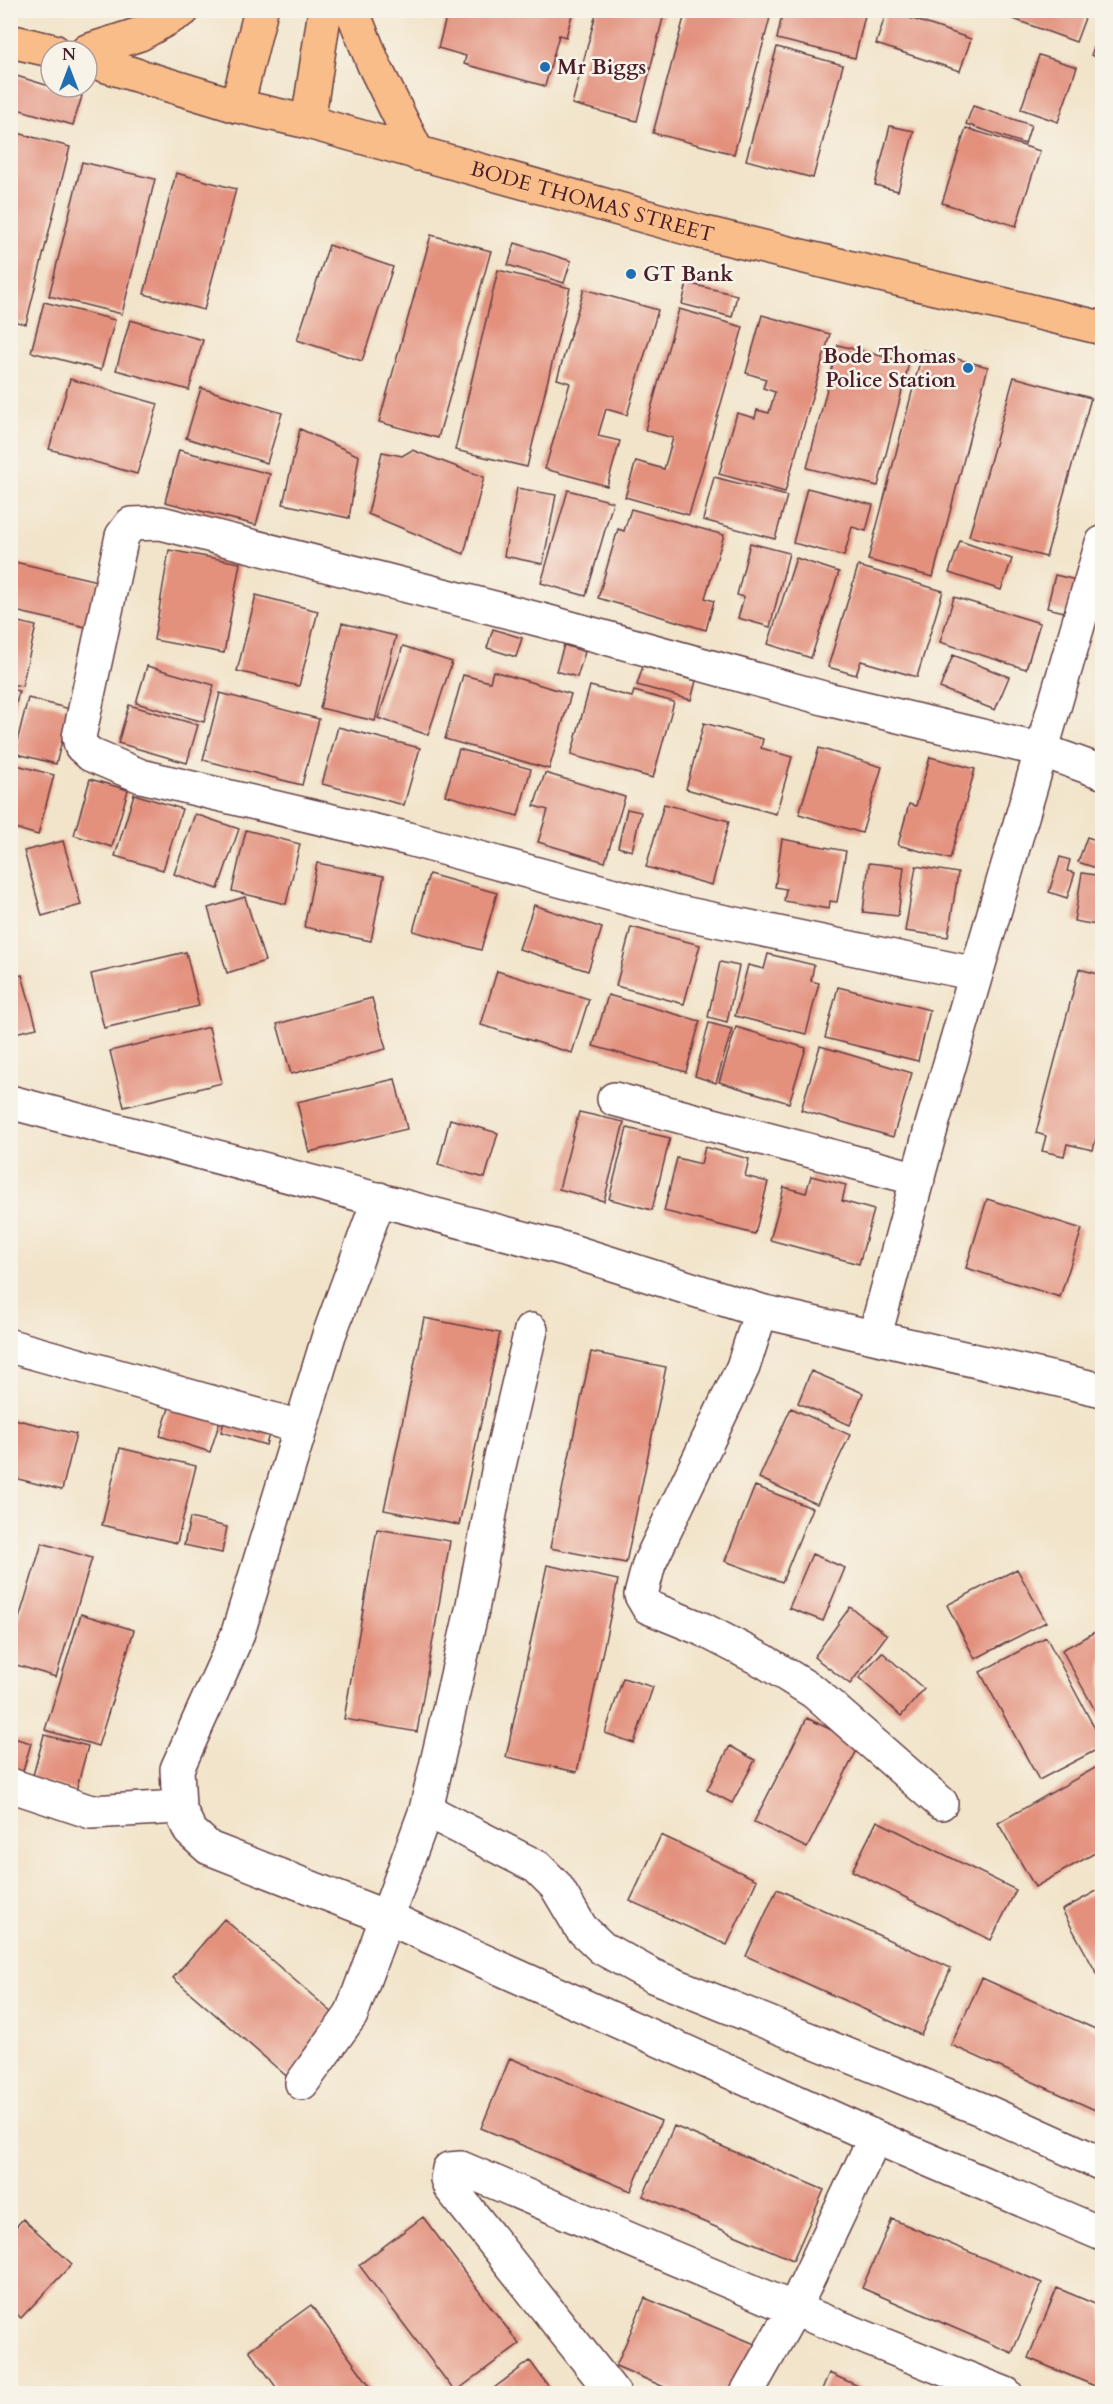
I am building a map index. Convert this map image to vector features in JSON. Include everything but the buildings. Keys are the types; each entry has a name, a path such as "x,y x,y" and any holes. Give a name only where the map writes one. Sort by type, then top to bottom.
{"main road":[{"path":"99,47 140,34 183,10"},
{"path":"237,106 261,10"},
{"path":"308,122 325,10"},
{"path":"352,10 374,65 418,154"},
{"path":"10,40 39,47"},
{"name":"BODE THOMAS STREET","path":"99,64 237,106 308,122 701,232 1102,328"}],"street":[{"path":"976,974 673,911 410,839 141,776 91,755 81,746 79,737 122,536 131,524 161,524 545,621 827,699 1041,750 1102,772"},
{"path":"875,1335 976,974 1102,543"},
{"path":"614,1099 918,1179"},
{"path":"10,1102 565,1249 761,1311 875,1335 1102,1390"},
{"path":"379,1199 329,1335 237,1636 177,1769 179,1807 190,1831 209,1848 386,1917 875,2137 1102,2234"},
{"path":"761,1311 743,1366 649,1564 641,1594 648,1607 712,1634 764,1660 814,1692 941,1803"},
{"path":"302,2083 351,2015 426,1810 472,1610 499,1466 531,1330"},
{"path":"10,1346 300,1427"},
{"path":"10,1785 91,1812 179,1807"},
{"path":"426,1810 537,1867 556,1886 580,1928 602,1948 653,1976 983,2110 1102,2164"},
{"path":"746,2394 794,2309 875,2137"},
{"path":"614,2394 450,2187 447,2180 449,2169 461,2168 794,2309 1006,2394"}],"place":[{"name":"Mr Biggs","path":"545,67"},
{"name":"GT Bank","path":"631,274"},
{"name":"Bode Thomas Police Station","path":"968,368"}]}
